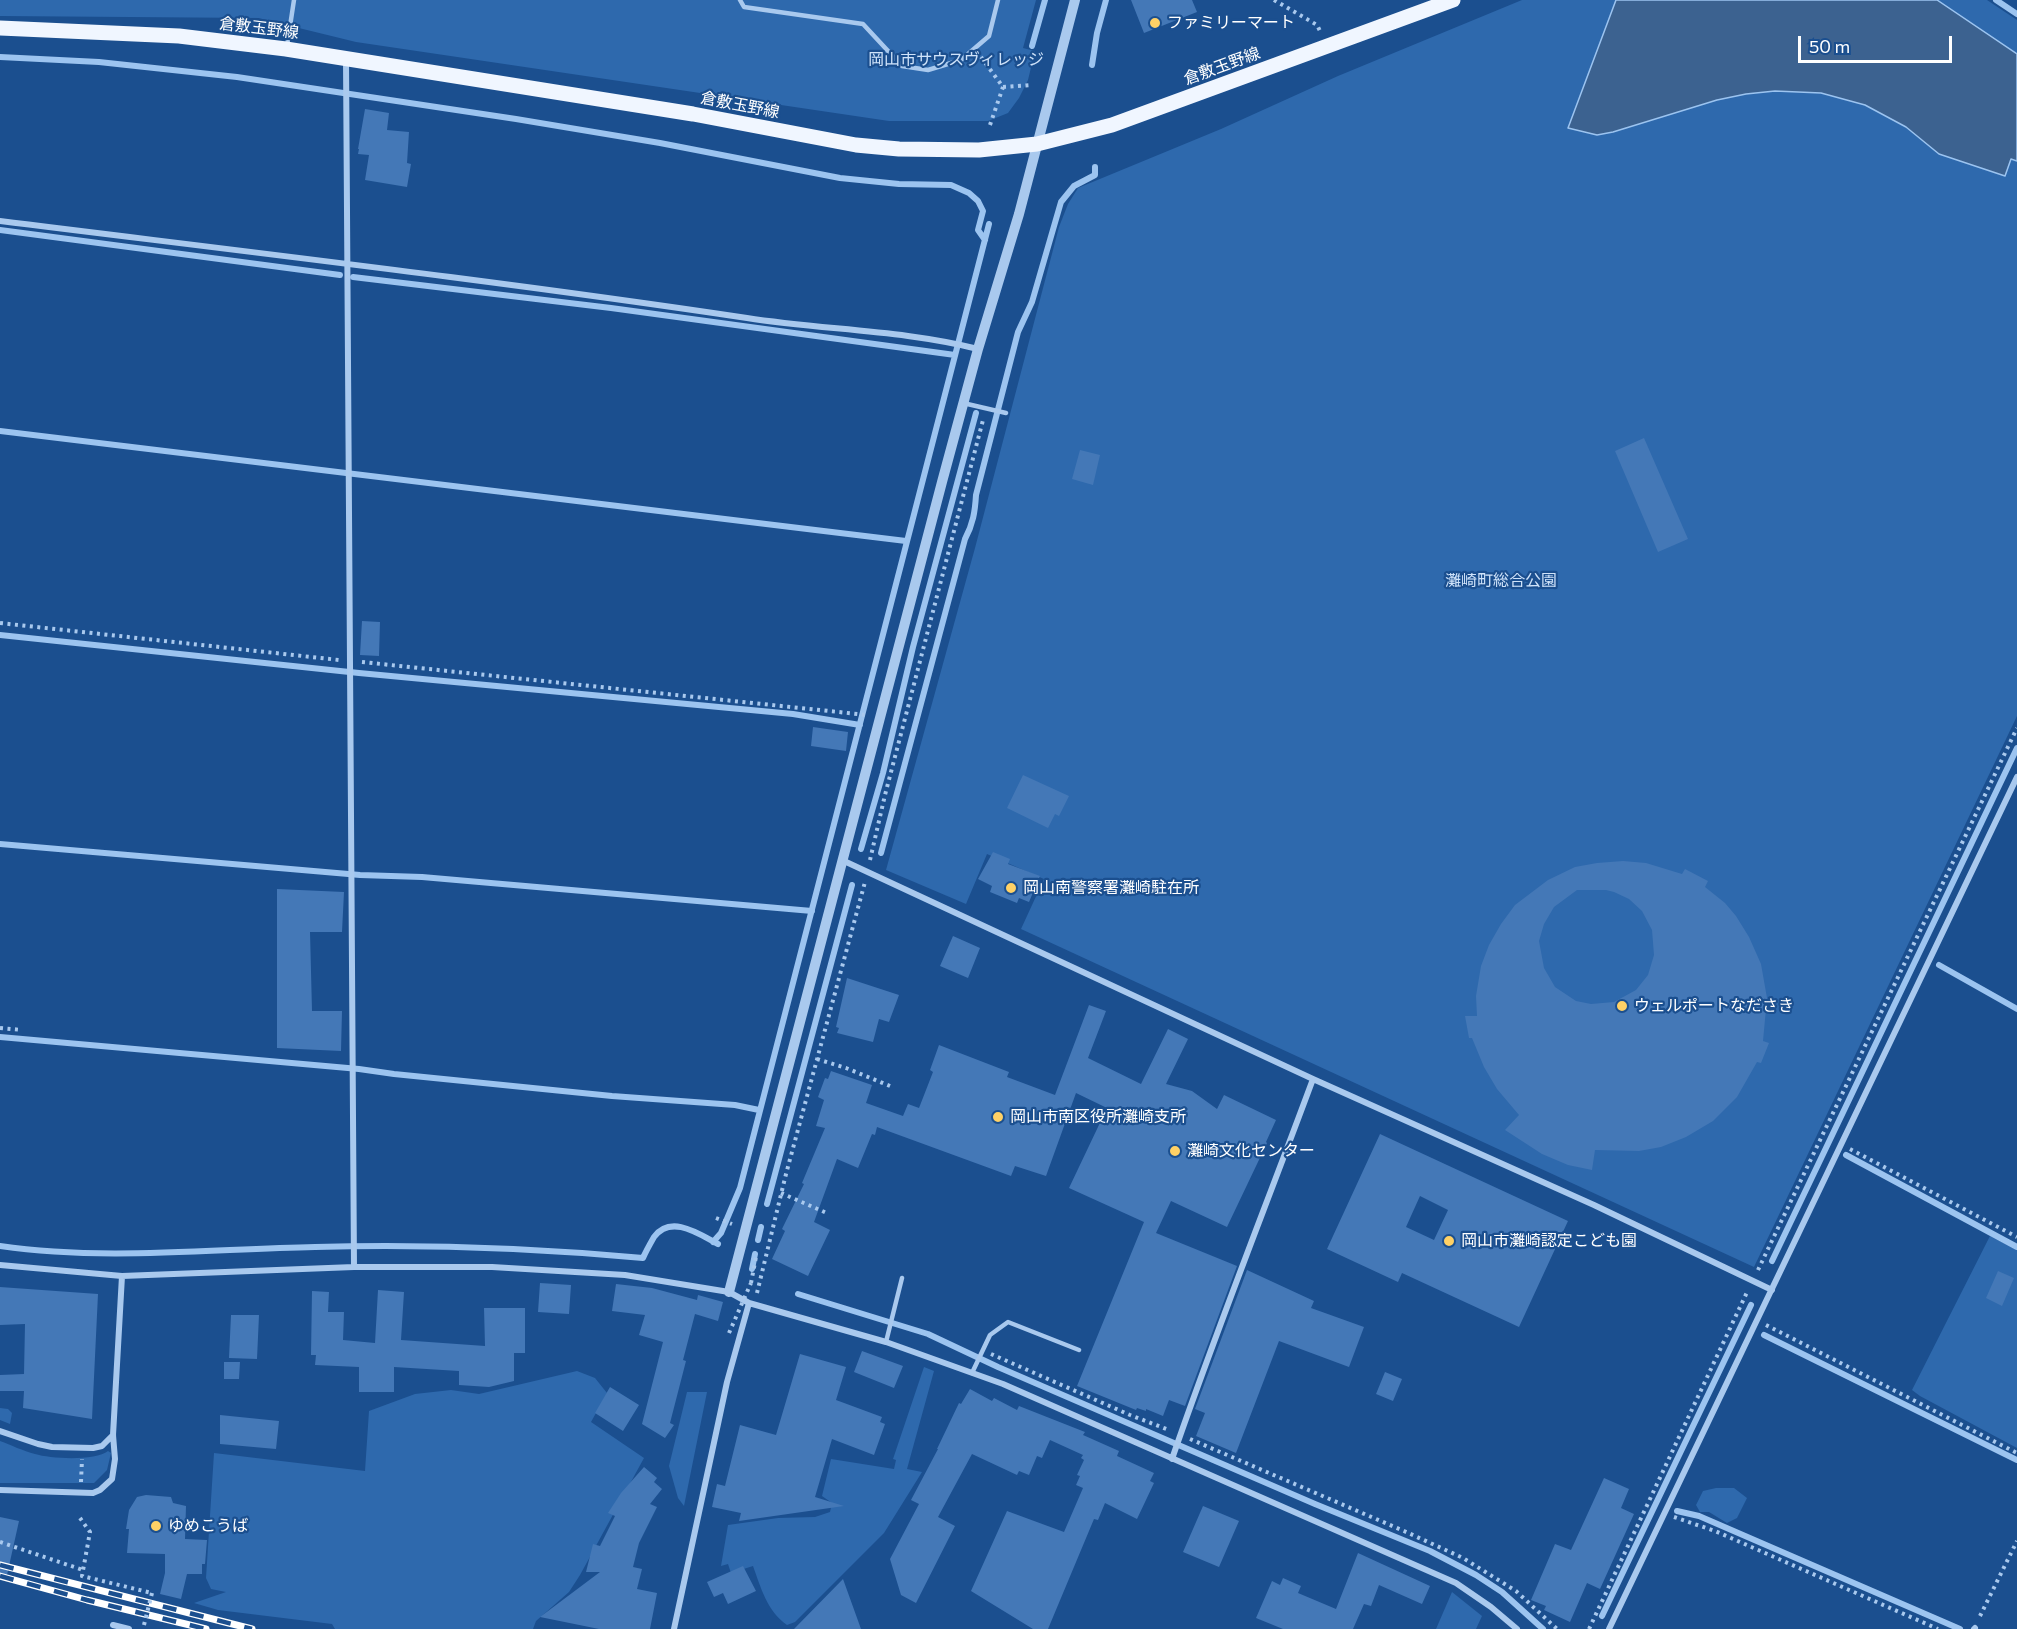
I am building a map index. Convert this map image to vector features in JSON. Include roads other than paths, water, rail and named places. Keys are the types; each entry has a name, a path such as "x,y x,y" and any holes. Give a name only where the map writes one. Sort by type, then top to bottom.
{"main road":[{"name":"倉敷玉野線","path":"0,27 179,36 286,49 671,110 856,145 899,149 982,150 1070,138 1112,125 1454,0"}],"street":[{"path":"729,1292 963,403 1006,260 1075,0"},
{"path":"346,60 354,1267"},
{"path":"0,221 587,294 783,324 952,343 978,349"},
{"path":"1609,1629 2017,777"},
{"path":"844,861 1313,1079 1521,1171 1772,1290"},
{"path":"1172,1459 1227,1304 1246,1260 1313,1079"},
{"path":"0,1265 104,1276 354,1267 492,1267 625,1275 729,1292 749,1303 886,1342 1003,1384 1456,1583 1482,1600 1517,1629"},
{"path":"0,1490 93,1493 112,1479 115,1459 113,1435 122,1276"},
{"path":"674,1629 727,1382 749,1303"},
{"path":"0,1431 52,1447 93,1448 102,1446 113,1435"},
{"path":"113,1625 129,1629"}],"lane":[{"path":"286,49 294,0"},
{"path":"740,0 744,7 863,24 903,66 928,70 961,60 989,36 998,0"},
{"path":"963,403 1006,413"},
{"path":"886,1342 902,1278"},
{"path":"972,1373 990,1335 1008,1322 1079,1350"}],"waterway":[{"path":"1032,46 1045,0"},
{"path":"1092,65 1097,33 1106,0"},
{"path":"1996,0 2017,14"},
{"path":"0,57 99,62 237,77 660,143 840,178 899,184 951,185 969,193 978,201 983,211 978,230 985,240"},
{"path":"881,853 965,539 973,518 976,495 1018,332 1032,302 1061,202 1074,186 1095,175 1095,167"},
{"path":"713,1242 721,1233 740,1188 989,224"},
{"path":"0,230 340,275"},
{"path":"353,277 611,308 955,355"},
{"path":"861,849 883,773 913,647 976,413"},
{"path":"0,431 906,541"},
{"path":"0,635 359,673 793,714 860,725"},
{"path":"1772,1261 2017,748"},
{"path":"0,844 360,875 422,877 812,911"},
{"path":"767,1204 852,885"},
{"path":"1939,965 2017,1009"},
{"path":"0,1037 359,1069 612,1096 735,1105 759,1110"},
{"path":"1846,1155 2017,1247"},
{"path":"0,1246 78,1253 157,1253 356,1246 438,1247 520,1249 643,1258 654,1237 661,1230 677,1226 694,1231 718,1244"},
{"path":"758,1240 761,1227"},
{"path":"752,1269 755,1254"},
{"path":"798,1294 928,1334 998,1367 1315,1504 1430,1551 1476,1575 1502,1592 1543,1629"},
{"path":"1602,1616 1751,1305"},
{"path":"1764,1335 2017,1460"},
{"path":"1677,1511 1699,1516 1960,1629"}],"railway":[{"path":"0,1565 252,1629"},
{"path":"0,1576 206,1629"}],"place":[{"name":"ファミリーマート","path":"1155,23"},
{"name":"岡山南警察署灘崎駐在所","path":"1011,888"},
{"name":"ウェルポートなださき","path":"1622,1006"},
{"name":"岡山市南区役所灘崎支所","path":"998,1117"},
{"name":"灘崎文化センター","path":"1175,1151"},
{"name":"岡山市灘崎認定こども園","path":"1449,1241"},
{"name":"ゆめこうば","path":"156,1526"}],"park label":[{"name":"岡山市サウスヴィレッジ","path":"956,60"},
{"name":"灘崎町総合公園","path":"1501,581"}]}
